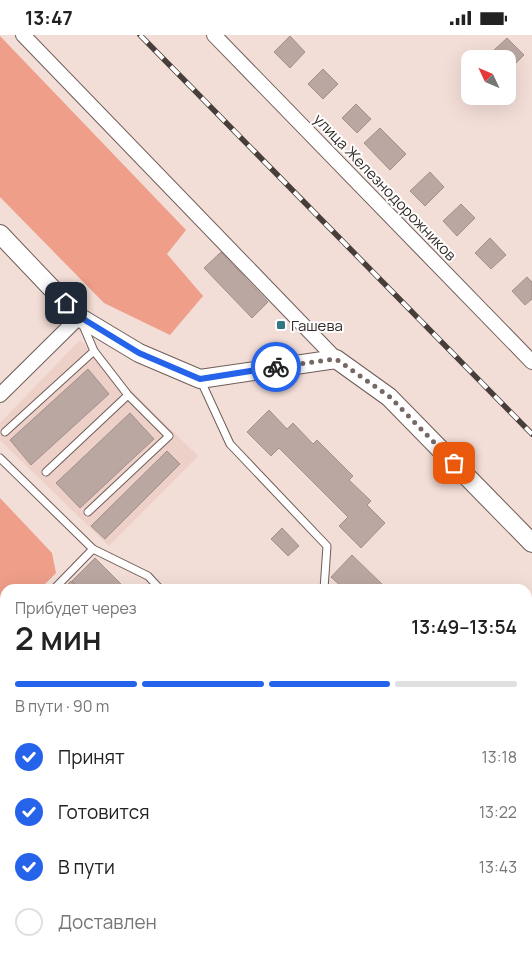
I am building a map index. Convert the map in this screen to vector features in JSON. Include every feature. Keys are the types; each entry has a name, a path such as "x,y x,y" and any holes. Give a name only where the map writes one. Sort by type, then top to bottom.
{"street":[{"path":"23,35 336,359 390,397 532,543"},
{"name":"улица Железнодорожников","path":"214,35 532,362"},
{"path":"0,234 80,317 139,353 200,379 336,359"},
{"path":"0,395 80,317"}],"lane":[{"path":"80,317 94,351 128,395 169,436 88,512"},
{"path":"5,431 94,351"},
{"path":"200,379 230,444 327,546 324,584"},
{"path":"46,472 128,395"},
{"path":"0,458 94,549 148,576 155,584"},
{"path":"59,584 94,549"}],"shaded area":[{"path":"0,36 186,230 167,254 203,296 170,335 104,303 0,197"},
{"path":"80,340 198,456 109,546 0,440 0,423"},
{"path":"0,498 52,553 56,573 45,584 0,584"}],"building":[{"path":"290,36 305,52 290,68 274,52"},
{"path":"507,38 524,55 516,63 516,50 494,50"},
{"path":"323,69 338,84 323,99 308,84"},
{"path":"356,104 371,119 357,133 342,118"},
{"path":"380,128 406,154 390,170 364,143"},
{"path":"430,172 444,187 425,206 410,191"},
{"path":"461,204 475,218 457,236 443,221"},
{"path":"490,238 506,255 491,269 475,253"},
{"path":"221,252 268,302 252,318 204,268"},
{"path":"527,277 532,282 532,299 525,305 512,291"},
{"path":"88,369 109,394 31,465 10,440"},
{"path":"269,410 287,429 293,423 313,444 317,440 353,476 349,480 371,501 367,505 385,523 361,548 339,526 348,517 279,448 271,456 247,432"},
{"path":"130,413 154,439 80,508 56,483"},
{"path":"167,451 180,464 105,539 91,526"},
{"path":"282,528 299,546 288,556 271,539"},
{"path":"352,555 382,584 339,584 331,577"},
{"path":"95,558 121,584 75,584 72,581"}],"railway":[{"path":"140,35 532,434"}],"way so far":[{"path":"276,367 336,359 390,397 454,463"}],"place":[{"name":"Гашева","path":"281,325"}],"route":[{"path":"66,303 80,317 139,353 200,379 276,367"}]}
